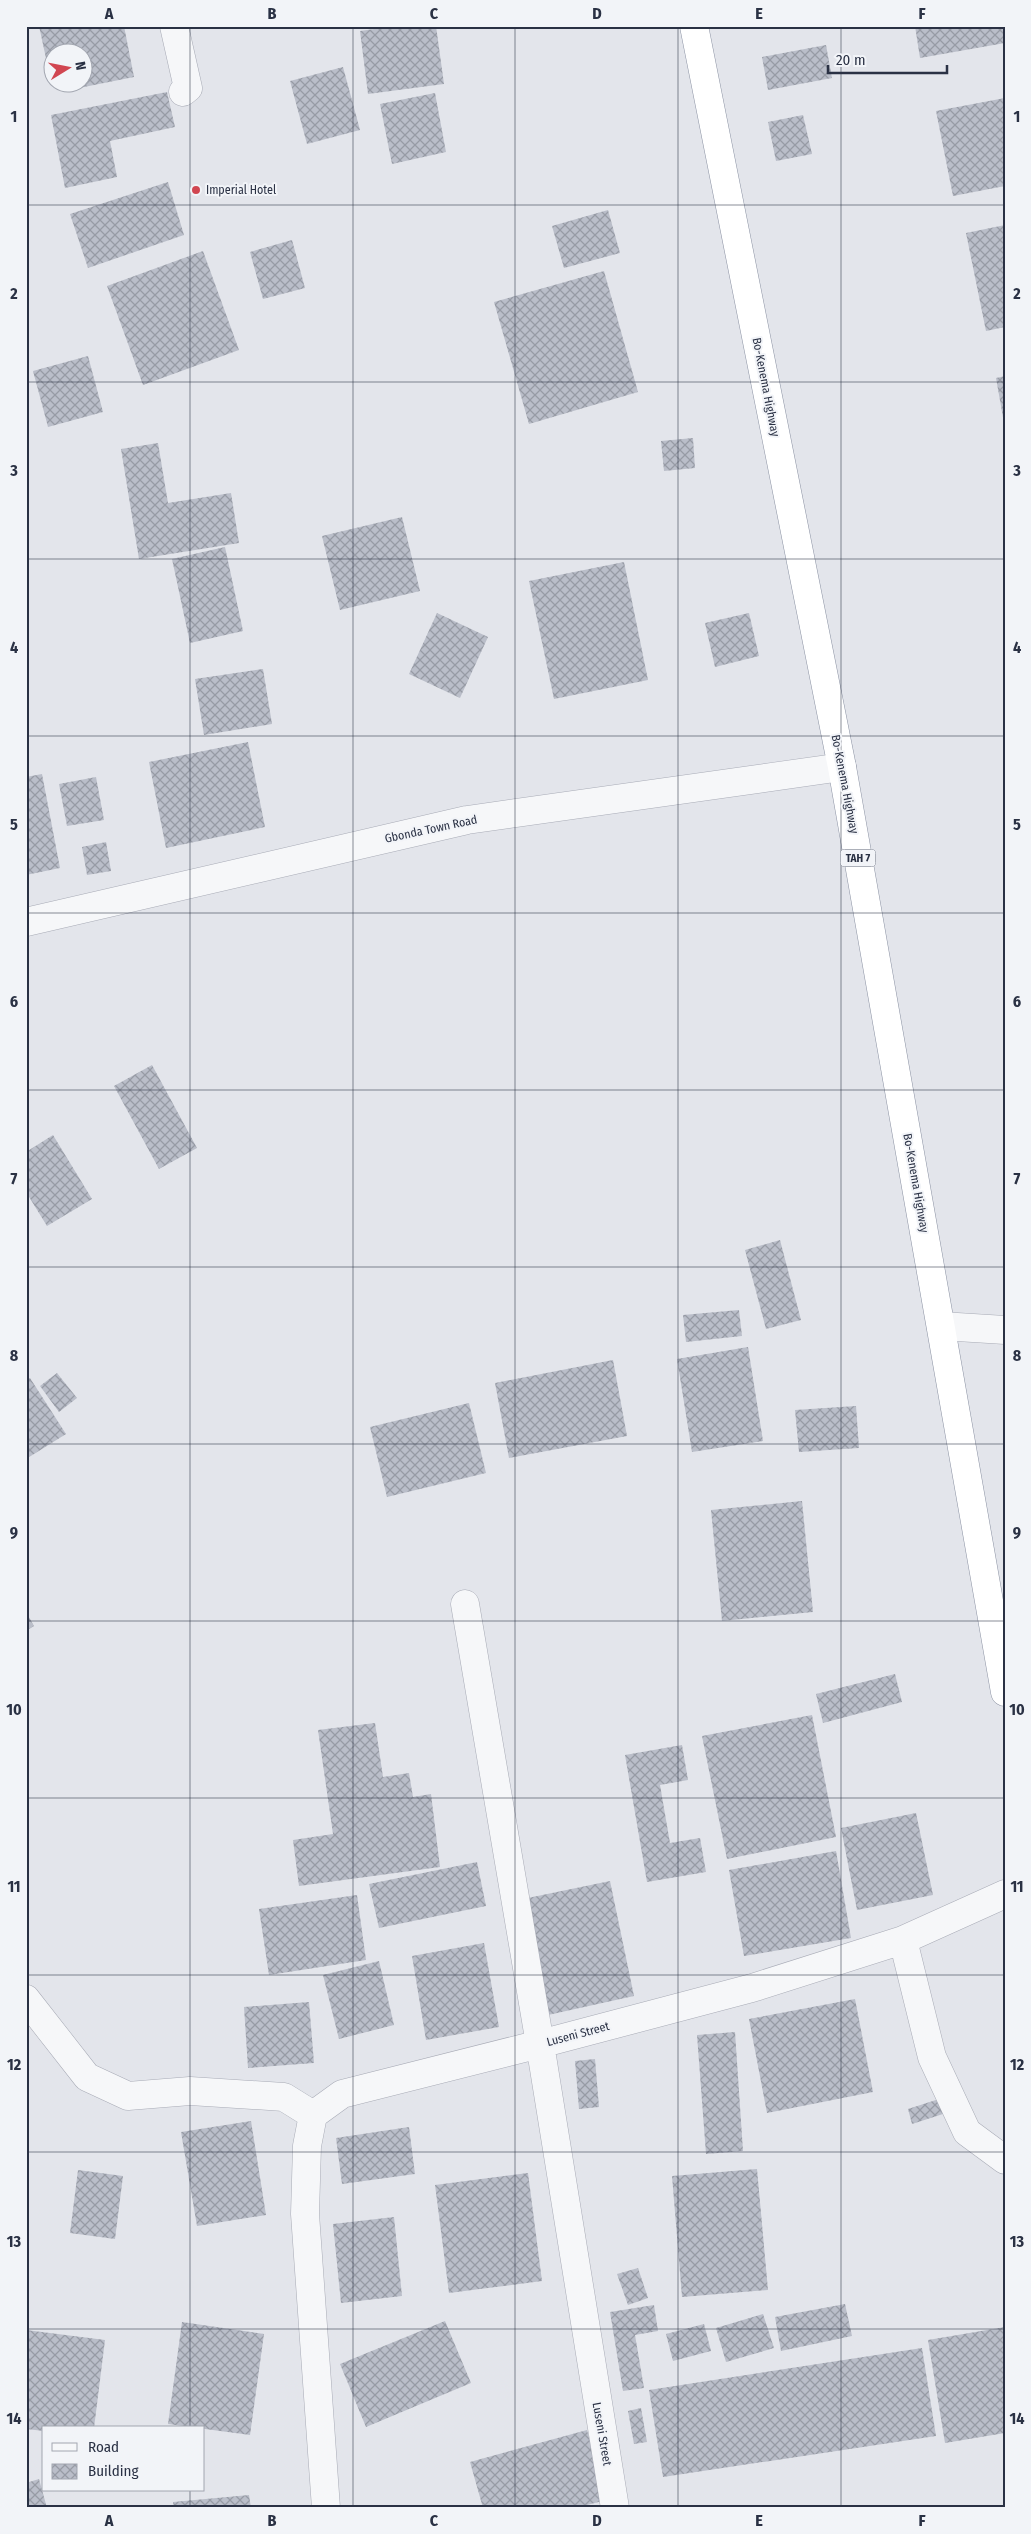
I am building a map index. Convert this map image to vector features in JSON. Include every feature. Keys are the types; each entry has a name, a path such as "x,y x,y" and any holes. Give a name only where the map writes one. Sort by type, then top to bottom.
{"highway":[{"name":"Bo-Kenema Highway","path":"694,26 842,767 1005,1692"}],"street":[{"path":"174,26 188,88 183,92"},
{"name":"Gbonda Town Road","path":"26,922 467,820 842,767"},
{"path":"941,1326 1005,1330"},
{"path":"326,2508 305,2214 307,2146 313,2115 342,2094 540,2044 465,1604"},
{"name":"Luseni Street","path":"615,2508 540,2044 752,1988 903,1940 1005,1894"},
{"path":"903,1940 932,2057 967,2132 1005,2160"},
{"path":"26,1999 88,2077 128,2096 190,2091 284,2097 313,2115"}],"building":[{"path":"39,26 124,26 134,77 92,85 92,42 42,42"},
{"path":"395,26 436,26 444,84 368,94 360,31"},
{"path":"915,26 1005,26 1005,43 920,58"},
{"path":"826,45 832,78 768,90 762,57"},
{"path":"343,67 360,130 307,144 290,81"},
{"path":"167,92 175,127 110,141 117,177 65,188 51,115"},
{"path":"435,93 446,152 392,164 380,104"},
{"path":"1005,98 1005,186 953,196 936,111"},
{"path":"803,115 812,154 776,161 768,122"},
{"path":"168,182 184,235 88,268 70,214"},
{"path":"608,210 620,253 564,268 552,226"},
{"path":"1005,225 1005,327 986,331 966,233"},
{"path":"292,240 305,288 263,299 250,252"},
{"path":"203,251 239,350 143,385 107,286"},
{"path":"604,271 638,392 529,424 494,302"},
{"path":"88,356 103,412 48,427 33,371"},
{"path":"1005,376 1005,423 1004,423 996,378"},
{"path":"693,438 695,468 664,471 661,441"},
{"path":"158,443 168,503 231,493 239,543 139,559 121,449"},
{"path":"402,517 420,591 340,610 322,536"},
{"path":"225,547 243,631 190,643 172,559"},
{"path":"624,562 648,680 554,699 529,581"},
{"path":"437,613 488,637 460,698 409,674"},
{"path":"749,613 759,656 715,667 705,623"},
{"path":"263,669 272,724 204,735 195,679"},
{"path":"248,742 265,827 166,848 149,762"},
{"path":"42,774 60,868 26,875 26,777"},
{"path":"96,777 104,820 67,826 59,784"},
{"path":"106,842 111,871 87,875 82,847"},
{"path":"152,1065 197,1148 159,1169 114,1086"},
{"path":"53,1135 92,1199 47,1226 26,1192 26,1152"},
{"path":"780,1240 801,1320 766,1329 745,1250"},
{"path":"739,1310 742,1336 686,1342 683,1315"},
{"path":"748,1347 763,1441 692,1452 677,1359"},
{"path":"613,1360 627,1436 509,1458 495,1383"},
{"path":"57,1373 77,1398 59,1412 40,1386"},
{"path":"30,1378 66,1434 26,1459 26,1380"},
{"path":"469,1403 486,1473 387,1497 370,1427"},
{"path":"856,1406 859,1448 799,1452 795,1410"},
{"path":"802,1501 813,1612 722,1621 711,1510"},
{"path":"26,1612 34,1626 26,1631"},
{"path":"895,1674 902,1702 823,1723 816,1694"},
{"path":"812,1715 836,1837 727,1859 702,1736"},
{"path":"375,1723 383,1777 409,1773 413,1797 431,1794 440,1867 299,1886 293,1840 333,1834 318,1730"},
{"path":"682,1745 688,1780 660,1785 670,1843 700,1838 706,1872 647,1882 625,1755"},
{"path":"916,1813 933,1895 857,1910 841,1828"},
{"path":"836,1851 851,1938 744,1956 729,1870"},
{"path":"477,1862 486,1906 379,1928 369,1884"},
{"path":"610,1881 634,1996 548,2015 523,1899"},
{"path":"357,1895 366,1960 269,1975 259,1909"},
{"path":"484,1943 499,2027 426,2040 412,1956"},
{"path":"379,1961 394,2025 339,2039 323,1975"},
{"path":"855,1999 873,2092 767,2113 749,2019"},
{"path":"309,2002 314,2063 248,2068 244,2007"},
{"path":"735,2032 743,2151 706,2154 697,2035"},
{"path":"595,2059 599,2107 579,2109 575,2061"},
{"path":"939,2099 943,2114 912,2124 908,2109"},
{"path":"251,2121 266,2215 197,2226 181,2132"},
{"path":"409,2127 415,2174 342,2184 336,2138"},
{"path":"757,2169 768,2290 682,2297 672,2176"},
{"path":"78,2170 123,2176 115,2239 70,2233"},
{"path":"528,2173 542,2281 449,2293 435,2185"},
{"path":"394,2217 402,2296 341,2303 333,2224"},
{"path":"638,2268 648,2298 628,2305 617,2274"},
{"path":"845,2304 852,2336 781,2351 775,2317"},
{"path":"654,2305 658,2331 635,2335 644,2388 623,2391 610,2312"},
{"path":"763,2314 774,2348 726,2362 716,2328"},
{"path":"445,2321 471,2383 366,2427 340,2364"},
{"path":"182,2322 264,2334 250,2435 205,2429 205,2426 168,2424"},
{"path":"704,2324 711,2351 673,2361 666,2334"},
{"path":"1005,2327 1005,2433 945,2443 928,2340"},
{"path":"26,2330 105,2340 94,2426 42,2426 42,2431 26,2429"},
{"path":"922,2348 936,2436 663,2477 649,2390"},
{"path":"641,2408 647,2442 634,2444 628,2411"},
{"path":"587,2430 606,2500 576,2508 483,2508 470,2462"},
{"path":"39,2479 47,2508 26,2508 26,2483"},
{"path":"249,2495 251,2508 174,2508 173,2502"}],"place":[{"name":"Imperial Hotel","path":"196,190"}]}
